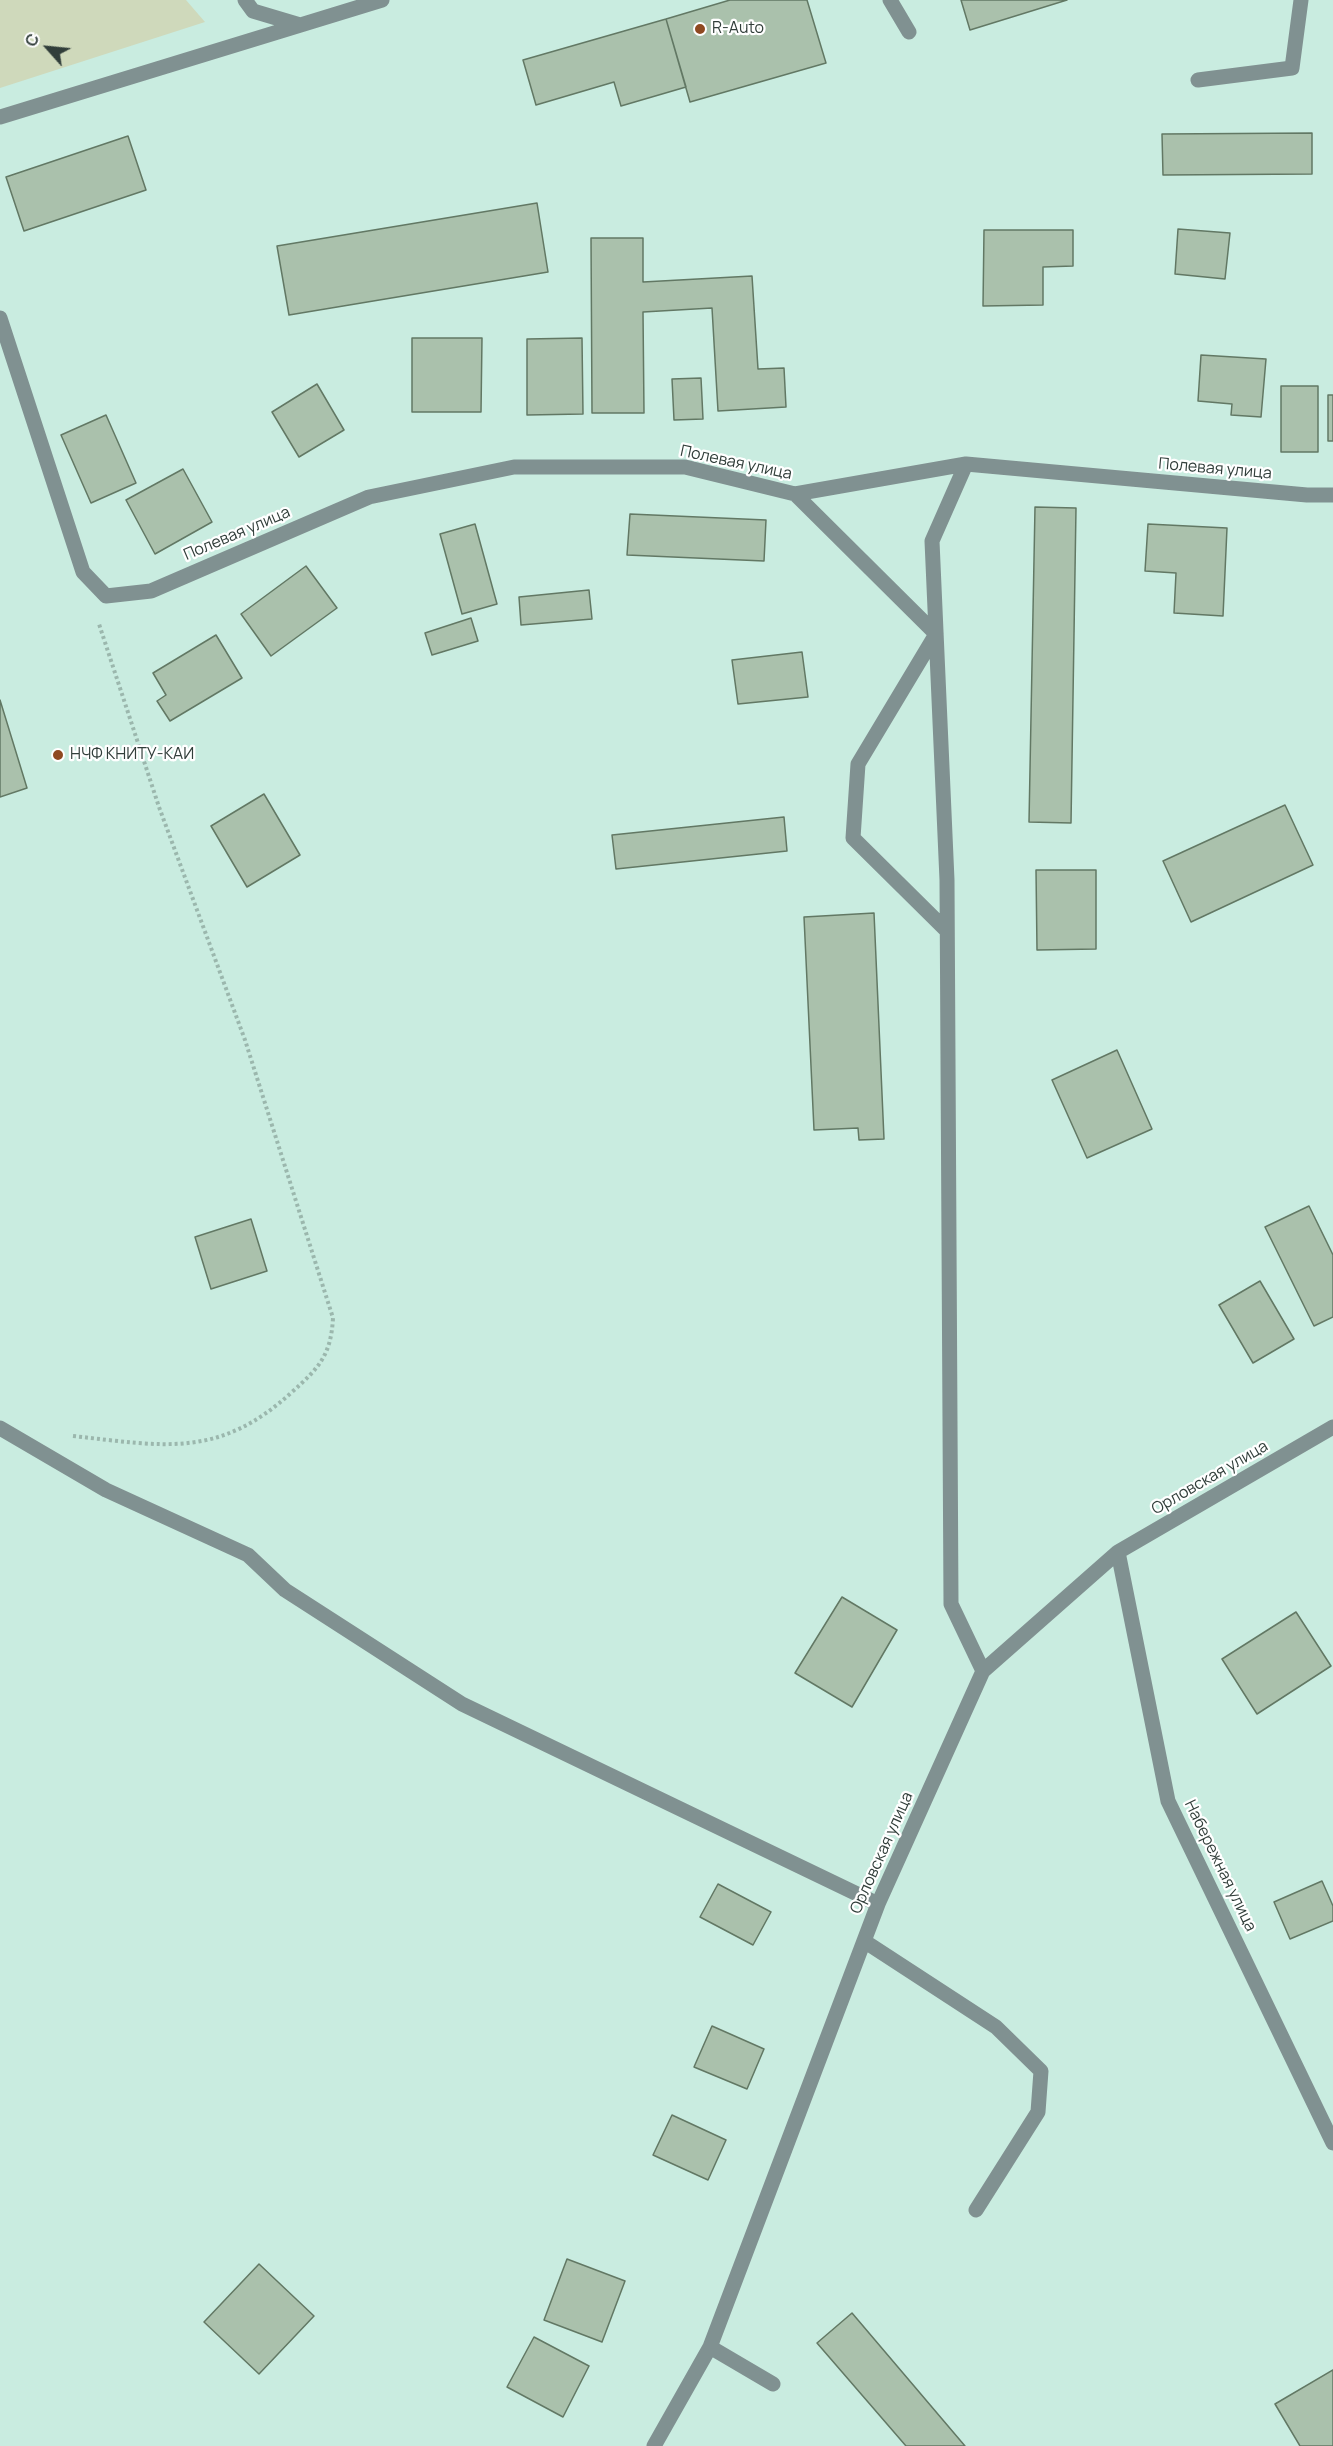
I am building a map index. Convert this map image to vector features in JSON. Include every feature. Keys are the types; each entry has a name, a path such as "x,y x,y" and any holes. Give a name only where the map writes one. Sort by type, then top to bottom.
{"street":[{"path":"246,0 253,11 300,25"},
{"path":"0,117 382,0"},
{"path":"890,0 909,32"},
{"path":"1198,80 1292,69 1301,0"},
{"name":"Полевая улица","path":"0,318 83,572 106,596 151,591 369,497 514,467 685,467 795,494 966,464 1307,495 1333,495"},
{"path":"966,464 932,542 947,931 951,1604 983,1671"},
{"path":"795,494 936,634"},
{"path":"936,634 858,764 853,838 947,931"},
{"name":"Орловская улица","path":"654,2446 710,2347 878,1904 983,1671 1118,1552 1333,1426"},
{"path":"0,1428 106,1490 248,1555 285,1590 462,1704 878,1904"},
{"name":"Набережная улица","path":"1118,1552 1168,1800 1333,2143"},
{"path":"864,1941 996,2027 1041,2071 1038,2112 976,2210"},
{"path":"710,2347 773,2384"}],"path":[{"path":"72,1436 165,1446 213,1440 243,1428 273,1409 320,1364 332,1340 333,1318 245,1040 159,807 97,617"}],"green space":[{"path":"0,0 186,0 205,22 0,88"}],"building":[{"path":"730,0 807,0 826,63 690,102 666,19"},
{"path":"961,0 1067,0 970,30"},
{"path":"666,19 686,87 621,106 614,82 536,105 523,60"},
{"path":"1312,133 1312,174 1163,175 1162,134"},
{"path":"128,136 146,190 24,231 6,177"},
{"path":"537,203 548,272 289,315 277,246"},
{"path":"1178,229 1230,233 1225,279 1175,274"},
{"path":"984,230 1073,230 1073,266 1043,267 1043,305 983,306"},
{"path":"591,238 643,238 643,282 752,276 758,369 784,368 786,407 718,411 712,308 643,312 644,413 592,413"},
{"path":"412,338 482,338 481,412 412,412"},
{"path":"582,338 583,414 527,415 527,339"},
{"path":"1201,355 1266,359 1261,417 1231,415 1232,404 1198,401"},
{"path":"701,378 703,419 674,420 672,379"},
{"path":"317,384 344,430 299,457 272,412"},
{"path":"1281,386 1318,386 1318,452 1281,452"},
{"path":"1328,395 1333,395 1333,441 1328,441"},
{"path":"106,415 136,483 91,503 61,435"},
{"path":"183,469 212,522 155,554 126,500"},
{"path":"1035,507 1076,508 1071,823 1029,822"},
{"path":"630,514 766,520 764,561 627,555"},
{"path":"475,524 497,604 462,614 440,534"},
{"path":"1148,524 1227,528 1223,616 1174,613 1176,573 1145,571"},
{"path":"306,566 337,608 271,656 241,614"},
{"path":"589,590 592,619 521,625 519,597"},
{"path":"471,618 478,641 432,655 425,633"},
{"path":"216,635 242,678 170,721 157,701 166,695 153,673"},
{"path":"802,652 808,697 738,704 732,660"},
{"path":"0,700 27,788 0,797"},
{"path":"264,794 300,855 247,887 211,826"},
{"path":"1285,805 1313,865 1191,922 1163,861"},
{"path":"784,817 787,851 616,869 612,835"},
{"path":"1036,870 1096,870 1096,949 1037,950"},
{"path":"874,913 884,1139 859,1140 858,1128 814,1130 804,917"},
{"path":"1117,1050 1152,1129 1087,1158 1052,1080"},
{"path":"1309,1206 1333,1255 1333,1317 1314,1326 1265,1227"},
{"path":"251,1219 267,1271 211,1289 195,1237"},
{"path":"1260,1281 1294,1339 1253,1363 1219,1305"},
{"path":"842,1597 897,1630 852,1707 795,1673"},
{"path":"1296,1612 1331,1666 1257,1714 1222,1659"},
{"path":"1322,1881 1333,1906 1333,1921 1290,1939 1274,1902"},
{"path":"718,1884 771,1912 753,1945 700,1917"},
{"path":"712,2026 764,2049 747,2089 694,2067"},
{"path":"672,2115 726,2140 708,2180 653,2155"},
{"path":"567,2259 625,2281 602,2342 544,2320"},
{"path":"259,2264 314,2316 259,2374 204,2322"},
{"path":"852,2313 965,2446 906,2446 817,2343"},
{"path":"534,2337 589,2366 563,2417 507,2387"},
{"path":"1333,2370 1333,2446 1300,2446 1275,2404"}],"place":[{"name":"R-Auto","path":"700,29"},
{"name":"НЧФ КНИТУ-КАИ","path":"58,755"}]}
